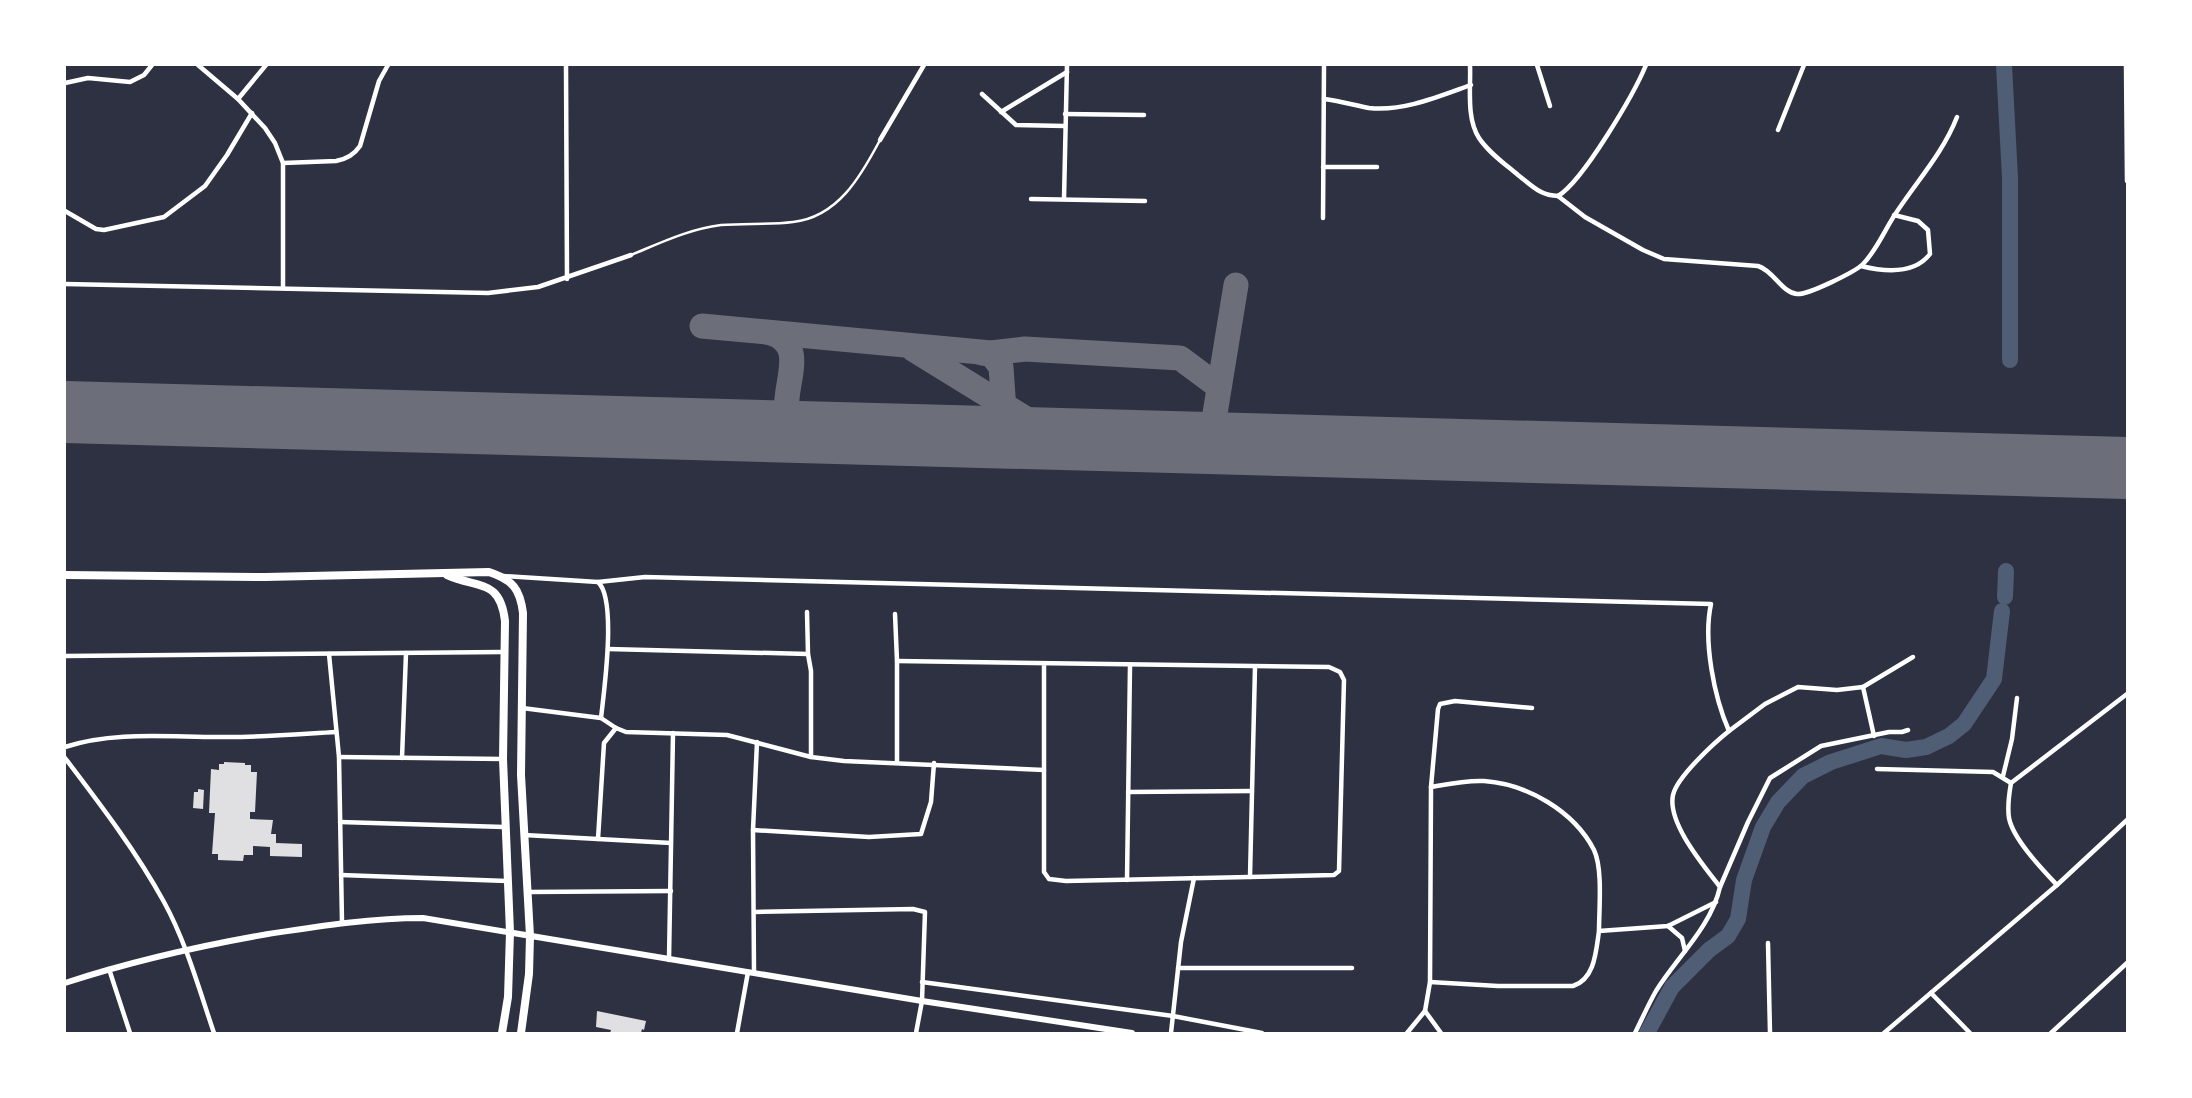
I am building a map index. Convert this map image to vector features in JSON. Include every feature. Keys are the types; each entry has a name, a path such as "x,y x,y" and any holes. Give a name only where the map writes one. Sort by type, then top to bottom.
{"highway":[{"path":"65,575 265,577 488,572 502,576 520,592 522,602 524,835 530,936 529,974 521,1033"},
{"path":"445,574 464,582 488,587 495,592 504,608 506,621 503,652 503,759 504,827 510,932 508,998 502,1033"}],"main road":[{"path":"65,983 108,969 185,949 342,922 383,918 423,918 669,960 1132,1033"}],"street":[{"path":"65,83 88,78 130,82 144,75 152,65"},
{"path":"198,65 238,99 252,114 275,143 283,162 283,288"},
{"path":"238,99 266,65"},
{"path":"283,162 344,159 356,152 360,146 379,81 388,65"},
{"path":"566,65 568,279"},
{"path":"880,140 924,65"},
{"path":"1064,199 1067,65"},
{"path":"1323,218 1324,65"},
{"path":"1470,65 1471,114 1478,137 1495,156 1538,192 1548,196 1558,196 1575,183 1615,122 1646,65"},
{"path":"1536,65 1550,106"},
{"path":"1778,130 1804,65"},
{"path":"2126,65 2127,181"},
{"path":"1001,112 1066,72"},
{"path":"1324,99 1369,108 1385,108 1425,100 1471,85"},
{"path":"982,94 1016,125 1065,126"},
{"path":"65,211 96,229 104,230 164,217 205,186 232,148 252,114"},
{"path":"1065,114 1144,115"},
{"path":"1558,196 1585,217 1643,250 1664,259 1758,266 1765,268 1790,291 1797,294 1810,291 1861,266 1894,215 1948,140 1957,117"},
{"path":"1323,167 1377,167"},
{"path":"1032,200 1144,200"},
{"path":"1861,266 1877,270 1907,269 1923,263 1930,254 1928,230 1918,221 1894,215"},
{"path":"65,284 488,293 538,288 568,279 631,255"},
{"path":"502,576 598,582 645,577 1711,604 1707,622 1711,665 1720,710 1729,731"},
{"path":"598,582 604,588 607,599 608,649 601,718"},
{"path":"807,612 808,654 811,671 811,757"},
{"path":"895,614 897,762"},
{"path":"608,649 808,654"},
{"path":"65,656 503,652"},
{"path":"402,758 406,653"},
{"path":"329,654 339,757 342,922"},
{"path":"1720,887 1682,832 1673,808 1673,797 1685,776 1729,731 1765,704 1798,688 1837,690 1863,687 1913,657"},
{"path":"897,661 1044,665 1329,667 1340,672 1344,680 1339,871 1334,875 1066,881 1049,879 1044,872 1044,665"},
{"path":"1127,880 1130,666"},
{"path":"1250,877 1255,667"},
{"path":"1863,687 1874,736"},
{"path":"2057,885 2028,854 2009,820 2008,801 2011,783 2127,694"},
{"path":"2003,776 2012,739 2017,698"},
{"path":"1407,1033 1425,1011 1430,982 1430,787 1437,715 1440,704 1455,701 1532,708"},
{"path":"522,708 601,718 626,732 727,734 811,757 844,761 934,763 1044,770"},
{"path":"598,839 604,743 616,728"},
{"path":"1635,1033 1656,991 1685,951 1716,902 1720,887 1748,822 1770,778 1821,746 1908,730"},
{"path":"65,747 87,740 114,738 230,737 336,732"},
{"path":"669,960 673,733"},
{"path":"737,1033 751,972 755,912 753,830 757,742"},
{"path":"339,757 503,759"},
{"path":"65,758 141,865 164,903 185,949 214,1033"},
{"path":"753,830 869,837 921,834 932,802 934,763"},
{"path":"1877,769 1992,772 2003,776 2011,783"},
{"path":"1430,787 1482,781 1498,783 1544,799 1566,815 1594,851 1598,876 1599,931 1594,960 1587,977 1582,983 1573,986 1498,986 1430,982"},
{"path":"1128,792 1252,791"},
{"path":"1884,1033 2057,885 2127,820"},
{"path":"340,822 504,827"},
{"path":"524,835 671,843"},
{"path":"341,875 507,881"},
{"path":"1170,1033 1181,942 1194,878"},
{"path":"528,892 670,891"},
{"path":"1599,931 1668,926 1716,902"},
{"path":"755,912 913,909 925,912 922,1001 916,1033"},
{"path":"1668,926 1682,938 1685,951"},
{"path":"1768,943 1770,1033"},
{"path":"2051,1033 2127,963"},
{"path":"1178,968 1352,968"},
{"path":"108,969 130,1033"},
{"path":"922,982 1172,1016 1262,1033"},
{"path":"1931,993 1970,1033"},
{"path":"1425,1011 1441,1033"}],"lane":[{"path":"631,255 698,229 722,225 793,222 810,219 840,200 862,174 880,140"}],"building":[{"path":"224,762 245,763 245,765 251,765 251,772 257,772 255,812 250,812 250,819 273,820 271,834 276,834 276,843 302,844 302,857 270,856 270,847 253,846 253,855 244,855 243,861 218,860 218,854 212,854 215,813 209,813 211,769 219,770 219,764 224,764"},
{"path":"198,789 204,790 203,809 193,808 194,792 198,792"},
{"path":"597,1011 646,1021 644,1030 642,1029 641,1033 610,1033 611,1030 596,1027"}],"waterway":[{"path":"2004,65 2010,178 2010,360"},
{"path":"2005,597 2006,571"},
{"path":"1647,1033 1672,987 1709,950 1728,936 1738,919 1744,880 1763,827 1778,802 1803,776 1831,762 1881,746 1906,750 1926,747 1949,736 1964,724 1994,679 2002,611"}],"taxiway":[{"path":"1210,444 1236,285"},
{"path":"702,326 991,353 1025,349 1180,358 1219,387"},
{"path":"771,333 783,339 790,349 792,360 787,410 793,424 805,432"},
{"path":"913,349 1044,430 1067,439"},
{"path":"982,353 991,354 1001,367 1005,425 1018,437"},
{"path":"769,431 781,423 788,409"}],"runway":[{"path":"65,412 2127,468"}]}
